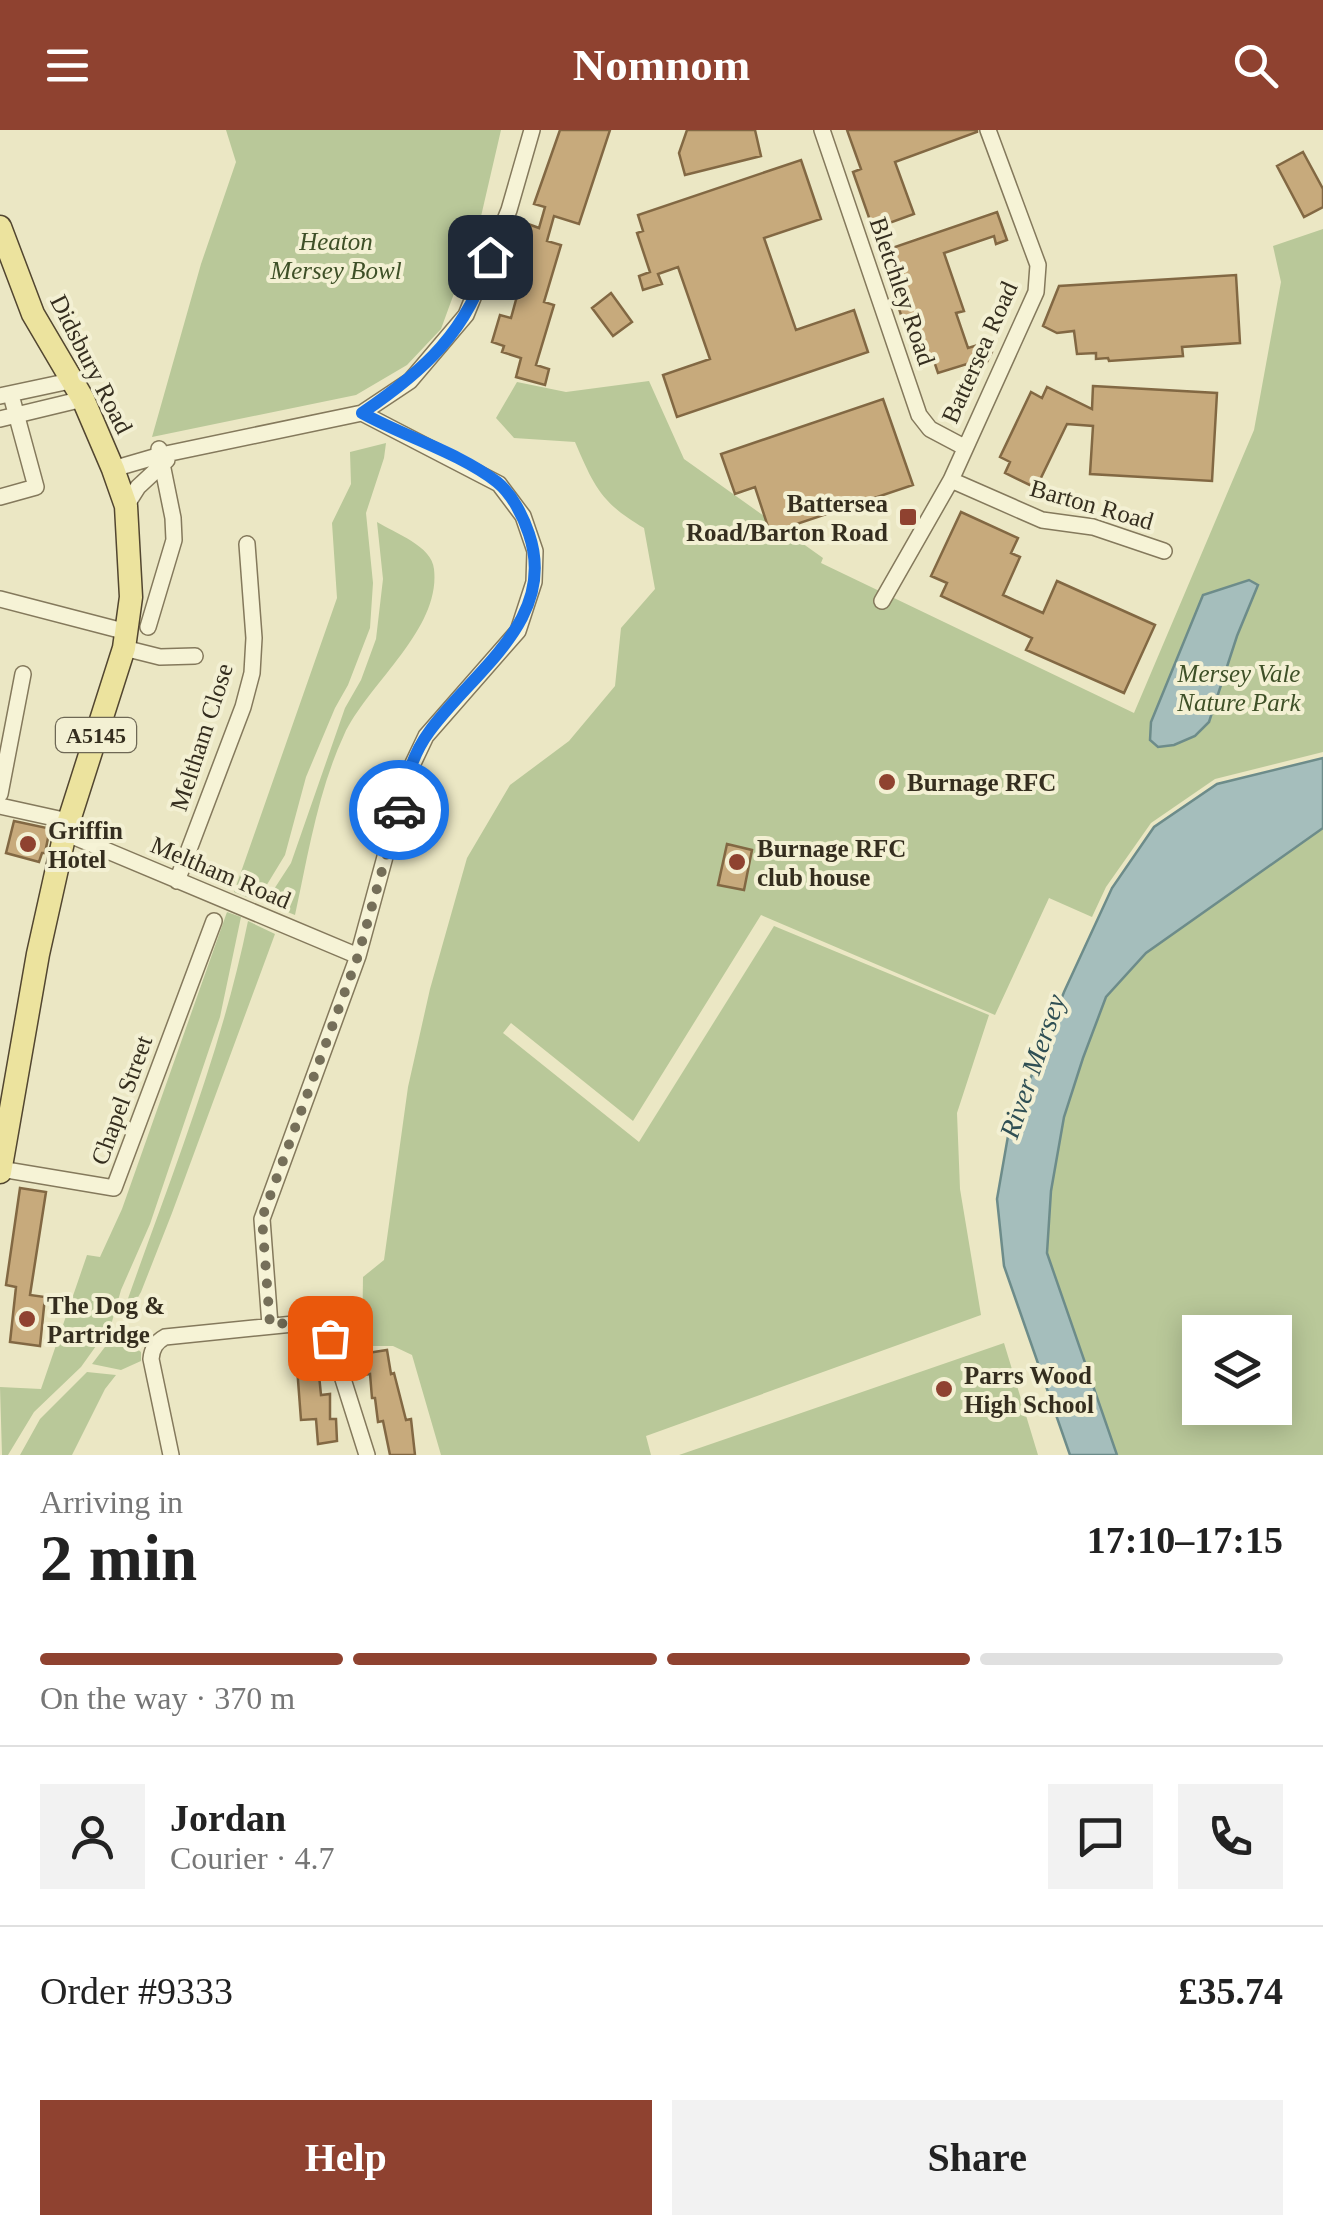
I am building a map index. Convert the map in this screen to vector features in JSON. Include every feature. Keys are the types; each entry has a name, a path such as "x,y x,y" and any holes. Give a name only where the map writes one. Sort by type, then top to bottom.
{"main road":[{"name":"Didsbury Road","path":"0,227 33,314 77,390 126,506 133,636 66,827 38,954 0,1170"}],"street":[{"path":"126,506 161,455 362,413 410,381 466,314 508,210 532,130"},
{"name":"Bletchley Road","path":"822,130 919,415 930,430 964,447"},
{"name":"Battersea Road","path":"952,480 1036,292 1038,265 988,130"},
{"path":"0,497 36,487 18,415 5,396 77,390"},
{"path":"0,420 77,390"},
{"path":"386,396 393,422 407,436"},
{"path":"270,1325 262,1218 358,956 413,762 436,724 518,631 534,582 534,551 522,516 500,484 362,413"},
{"path":"110,462 208,445"},
{"path":"133,636 174,540 161,455"},
{"path":"882,601 952,480"},
{"name":"Barton Road","path":"952,480 1042,520 1093,527 1164,552"},
{"name":"Meltham Close","path":"177,881 252,673 254,638 247,544"},
{"path":"0,599 133,636 160,657 195,656"},
{"path":"0,794 23,674"},
{"name":"Meltham Road","path":"0,806 66,827 177,881 358,956"},
{"name":"Chapel Street","path":"0,1170 114,1188 214,920"},
{"path":"170,1455 151,1359 154,1345 165,1336 313,1322 324,1327 367,1455"}],"green space":[{"name":"Heaton Mersey Bowl","path":"226,130 501,130 479,225 441,329 407,365 356,395 152,437 201,264 236,162"},
{"name":"Mersey Vale Nature Park","path":"1323,229 1323,752 1215,779 1151,823 1106,887 1092,917 1049,898 995,1015 761,915 633,1121 511,1023 503,1033 639,1142 774,926 989,1015 957,1113 960,1189 981,1315 646,1436 651,1455 441,1455 412,1355 393,1346 362,1346 363,1277 384,1260 408,1087 430,989 467,858 510,785 569,741 615,686 621,628 655,589 644,528 600,492 575,442 514,438 496,418 517,382 566,392 649,381 684,459 823,558 821,563 1134,713 1254,430 1281,282 1273,246"},
{"path":"386,443 366,513 373,583 370,628 306,777 285,855 257,901 234,892 337,598 332,523 351,484 350,452"},
{"path":"377,522 427,553 434,569 433,592 415,635 355,715 335,756 320,801 295,915 265,903 291,863 345,708 361,680 376,639 383,579"},
{"path":"1323,828 1323,1455 1117,1455 1047,1253 1051,1191 1064,1117 1106,997 1146,953"},
{"path":"227,912 241,917 220,1017 150,1224 121,1290 111,1325 81,1367 34,1412 8,1455 2,1455 0,1387 41,1389 87,1255 100,1257 122,1209"},
{"path":"248,921 275,934 172,1213 141,1292 124,1321 125,1307 209,1068"},
{"path":"114,1335 141,1352 141,1361 121,1370 92,1364"},
{"name":"Parrs Wood High School","path":"1004,1343 1038,1455 679,1455"},
{"path":"87,1372 116,1375 72,1455 20,1455 40,1419"}],"water":[{"path":"1249,580 1258,585 1209,722 1195,736 1158,747 1150,740 1151,722 1203,595"},
{"path":"1323,758 1323,828 1146,953 1106,997 1083,1058 1064,1117 1051,1191 1047,1253 1117,1455 1070,1455 1004,1266 997,1199 1008,1136 1064,992 1112,888 1154,827 1217,784"}],"building":[{"path":"560,130 610,130 579,224 554,216 547,241 561,245 544,302 554,305 536,365 549,369 545,385 516,377 521,358 502,352 504,346 492,342 500,315 511,318 517,296 508,293 528,224 539,228 545,207 534,204"},
{"path":"687,130 755,130 761,156 685,175 679,153"},
{"path":"847,130 977,132 895,162 914,214 873,229 853,172 861,169"},
{"path":"1303,152 1323,189 1323,207 1304,217 1277,166"},
{"path":"801,160 821,219 764,238 796,330 854,310 868,352 677,417 663,375 710,359 678,267 658,274 662,284 643,290 639,276 650,272 637,233 643,231 638,215"},
{"path":"997,212 1007,240 996,244 994,236 944,253 964,311 956,313 968,348 988,342 992,352 984,368 973,372 970,363 938,373 934,361 928,363 915,325 905,328 897,302 906,299 892,248"},
{"path":"1236,275 1240,343 1182,347 1183,356 1109,361 1096,359 1096,353 1077,354 1074,331 1057,333 1043,326 1059,286"},
{"path":"611,293 632,322 613,336 592,308"},
{"path":"1093,386 1217,393 1212,481 1090,474 1093,426 1067,424 1036,488 1005,473 1010,462 1000,457 1031,392 1042,398 1047,387 1092,409"},
{"path":"883,399 913,485 770,533 755,487 735,494 721,454"},
{"path":"961,512 1018,538 1011,553 1020,557 1003,595 1043,613 1057,581 1155,625 1124,693 1026,650 1032,638 941,596 947,583 931,576"},
{"name":"Griffin Hotel","path":"14,821 47,828 45,853 39,862 6,853"},
{"path":"727,844 752,850 744,890 718,885"},
{"path":"20,1188 46,1192 30,1295 45,1297 40,1346 10,1342 16,1287 6,1285"},
{"path":"387,1350 406,1420 411,1419 415,1455 390,1455 383,1421 378,1422 372,1398 370,1374 363,1375 361,1354"},
{"path":"318,1365 321,1395 330,1394 330,1419 336,1419 337,1441 318,1444 316,1419 301,1420 297,1367"}],"way so far":[{"path":"330,1338 324,1327 313,1322 270,1325 262,1218 358,956 399,810"}],"place":[{"name":"Battersea Road/Barton Road","path":"908,517"},
{"name":"Burnage RFC","path":"887,782"},
{"name":"Griffin Hotel","path":"28,844"},
{"name":"Burnage RFC club house","path":"737,862"},
{"name":"The Dog & Partridge","path":"27,1319"},
{"name":"Parrs Wood High School","path":"944,1389"}],"route":[{"path":"399,810 407,776 426,736 518,631 534,582 534,551 522,516 500,484 362,413 410,381 434,356 466,314 490,257"}],"water label":[{"name":"River Mersey","path":"1032,1066"}]}
